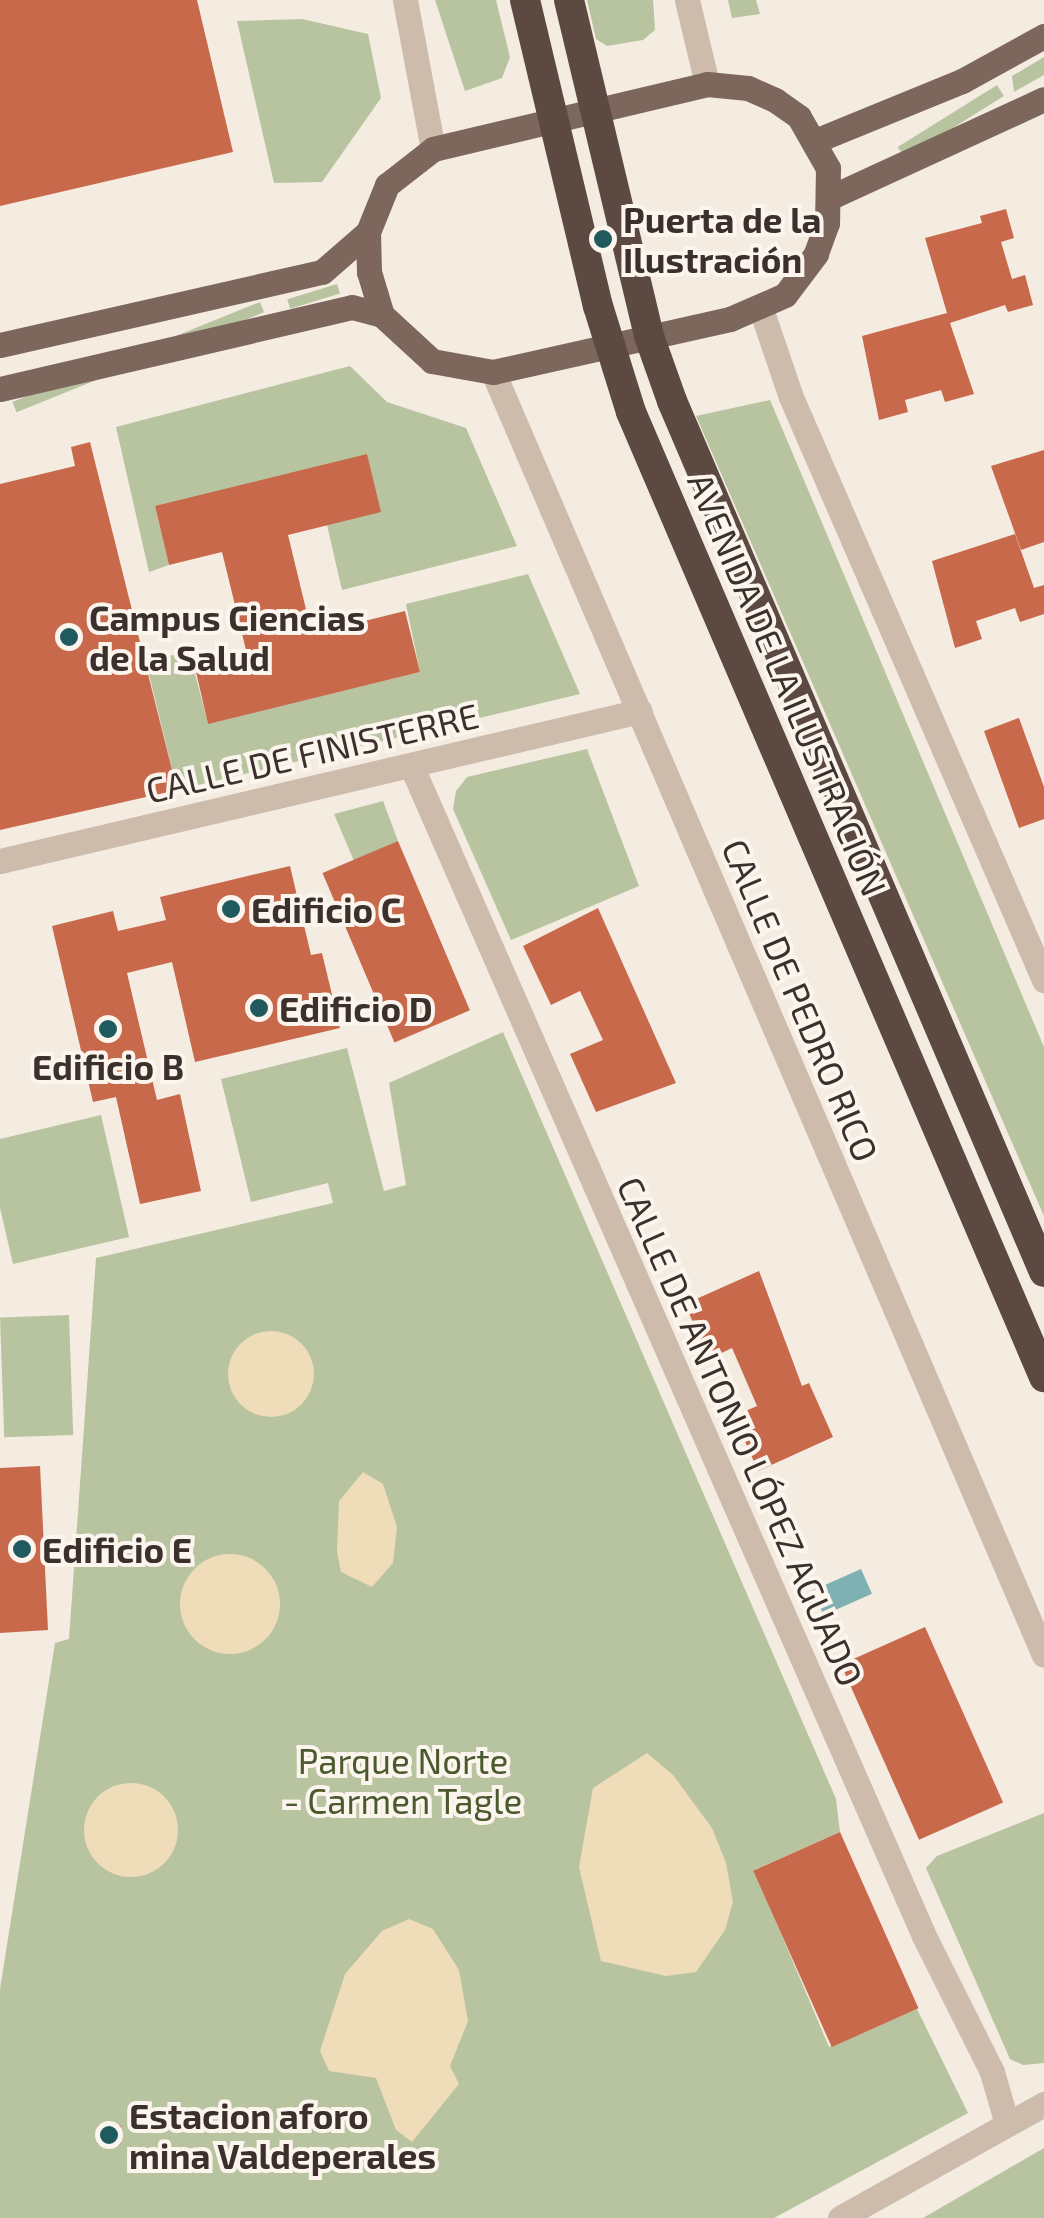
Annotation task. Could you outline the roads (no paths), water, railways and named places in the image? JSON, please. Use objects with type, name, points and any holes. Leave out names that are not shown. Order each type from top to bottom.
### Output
[{"type":"highway","name":"AVENIDA DE LA ILUSTRACIÓN","points":[[525,0],[609,346],[634,418],[1044,1377]]},
{"type":"highway","name":"AVENIDA DE LA ILUSTRACIÓN","points":[[569,0],[649,336],[1044,1272]]},
{"type":"main road","points":[[815,141],[901,109],[1044,36]]},
{"type":"main road","points":[[0,389],[352,306],[382,314],[432,361],[493,372],[761,309],[785,295],[816,254],[831,197],[828,168],[799,118],[775,100],[748,88],[707,84],[433,149],[388,185],[368,232],[369,272],[382,314]]},
{"type":"main road","points":[[831,197],[1044,98]]},
{"type":"main road","points":[[0,345],[322,272],[368,232]]},
{"type":"street","points":[[405,0],[433,149]]},
{"type":"street","points":[[687,0],[707,84]]},
{"type":"street","points":[[761,309],[792,398],[1044,980]]},
{"type":"street","name":"CALLE DE PEDRO RICO","points":[[493,372],[1044,1656]]},
{"type":"street","name":"CALLE DE FINISTERRE","points":[[0,862],[640,710]]},
{"type":"street","name":"CALLE DE ANTONIO LÓPEZ AGUADO","points":[[411,765],[924,1936],[992,2072],[1007,2124]]},
{"type":"street","points":[[840,2218],[1044,2104]]},
{"type":"water","points":[[861,1569],[872,1594],[824,1615],[813,1591]]},
{"type":"place","name":"Puerta de la Ilustración","points":[[603,239]]},
{"type":"place","name":"Campus Ciencias de la Salud","points":[[69,637]]},
{"type":"place","name":"Edificio C","points":[[231,909]]},
{"type":"place","name":"Edificio D","points":[[259,1008]]},
{"type":"place","name":"Edificio B","points":[[108,1029]]},
{"type":"place","name":"Edificio E","points":[[22,1549]]},
{"type":"place","name":"Estacion aforo mina Valdeperales","points":[[109,2135]]},
{"type":"park label","name":"Parque Norte - Carmen Tagle","points":[[403,1780]]}]
